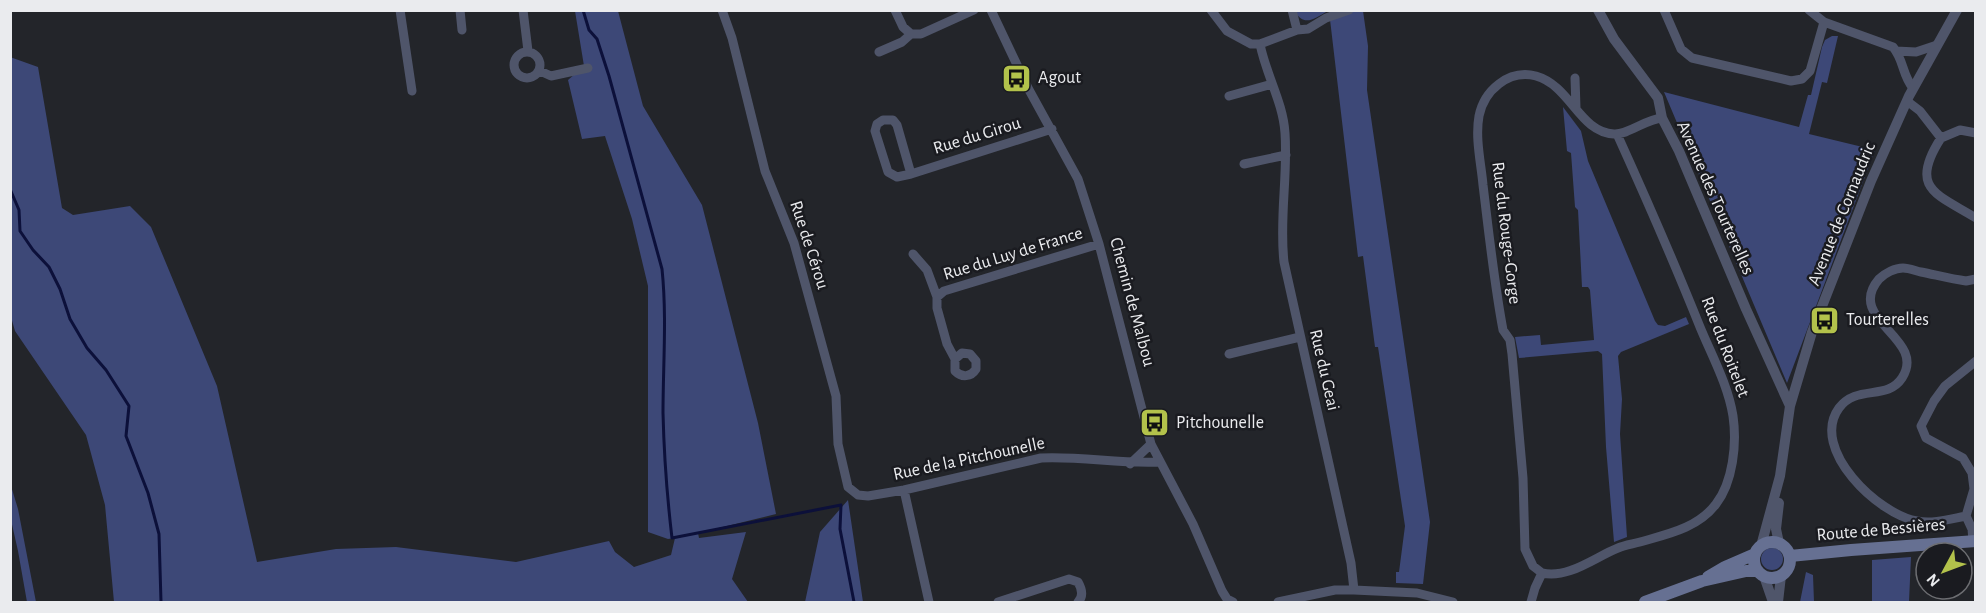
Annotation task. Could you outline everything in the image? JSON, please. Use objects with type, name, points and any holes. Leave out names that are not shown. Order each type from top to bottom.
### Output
[{"type":"main road","points":[[1645,603],[1702,581],[1746,571],[1770,578],[1781,576],[1788,570],[1790,556],[1784,546],[1773,542],[1702,581]]},
{"type":"main road","name":"Route de Bessières","points":[[1790,556],[1914,545]]},
{"type":"main road","points":[[1758,550],[1754,560],[1761,574]]},
{"type":"street","points":[[400,10],[412,92]]},
{"type":"street","points":[[460,10],[462,30]]},
{"type":"street","points":[[523,10],[528,51]]},
{"type":"street","name":"Rue de Cérou","points":[[722,10],[732,38],[765,171],[794,243],[836,396],[838,444],[844,478],[852,492]]},
{"type":"street","points":[[895,10],[903,27],[911,34],[921,34],[974,10]]},
{"type":"street","name":"Chemin de Malbou","points":[[991,10],[1028,88],[1078,179],[1100,244],[1151,444],[1192,524],[1222,591],[1233,603]]},
{"type":"street","points":[[1211,10],[1227,31],[1251,44],[1260,45],[1349,10]]},
{"type":"street","points":[[1292,10],[1297,30]]},
{"type":"street","name":"Avenue des Tourterelles","points":[[1598,10],[1614,39],[1658,98],[1662,118],[1679,151],[1790,406]]},
{"type":"street","points":[[1664,10],[1681,49],[1692,58],[1791,81],[1802,79],[1810,71],[1824,22]]},
{"type":"street","points":[[1809,10],[1824,22],[1885,44],[1896,51],[1902,61],[1905,78],[1913,88]]},
{"type":"street","name":"Avenue de Cornaudric","points":[[1779,543],[1776,529],[1780,476],[1790,406],[1812,332],[1870,181],[1913,88],[1957,10]]},
{"type":"street","points":[[879,52],[903,42],[911,34]]},
{"type":"street","name":"Rue du Geai","points":[[1260,45],[1285,130],[1282,244],[1300,337],[1351,563],[1354,590]]},
{"type":"street","points":[[1896,51],[1916,52],[1937,45]]},
{"type":"street","points":[[528,51],[536,54],[541,66],[540,71],[533,77],[524,78],[515,69],[514,61],[516,57],[528,51]]},
{"type":"street","points":[[540,71],[551,76],[588,68]]},
{"type":"street","name":"Rue du Rouge-Gorge","points":[[1542,573],[1533,566],[1525,549],[1523,478],[1512,354],[1510,340],[1503,330],[1489,240],[1480,155],[1479,117],[1484,99],[1498,83],[1519,76],[1533,75],[1558,87],[1568,97],[1576,111],[1591,125],[1605,132],[1617,134]]},
{"type":"street","points":[[1575,78],[1576,111]]},
{"type":"street","points":[[1229,96],[1272,84]]},
{"type":"street","points":[[1907,101],[1920,111],[1941,138]]},
{"type":"street","points":[[1617,134],[1652,119],[1662,118]]},
{"type":"street","points":[[883,120],[893,120],[897,125],[911,174],[897,177],[888,172],[875,131],[877,124],[883,120]]},
{"type":"street","name":"Rue du Girou","points":[[911,174],[1052,129]]},
{"type":"street","points":[[1976,133],[1960,130],[1941,138],[1932,152],[1927,177],[1930,189],[1939,197],[1976,218]]},
{"type":"street","name":"Rue du Roitelet","points":[[1542,573],[1551,575],[1567,572],[1619,547],[1685,529],[1697,522],[1723,494],[1731,462],[1734,442],[1729,397],[1617,134]]},
{"type":"street","points":[[1244,164],[1286,155]]},
{"type":"street","name":"Rue du Luy de France","points":[[937,297],[944,291],[1100,244]]},
{"type":"street","name":"Rue du Luy de France","points":[[913,255],[927,270],[937,297],[936,308],[955,359]]},
{"type":"street","points":[[1966,516],[1932,522],[1915,521],[1886,507],[1851,477],[1834,448],[1833,433],[1834,419],[1846,400],[1866,392],[1887,391],[1901,379],[1906,369],[1904,348],[1878,321],[1873,311],[1871,297],[1880,278],[1889,271],[1903,268],[1966,281],[1976,279]]},
{"type":"street","points":[[1229,354],[1300,337]]},
{"type":"street","points":[[1974,541],[1966,516],[1974,489],[1972,472],[1963,458],[1926,438],[1921,426],[1934,401],[1946,386],[1976,361]]},
{"type":"street","points":[[1130,464],[1151,444]]},
{"type":"street","name":"Rue de la Pitchounelle","points":[[852,492],[868,496],[904,490],[1041,458],[1130,464],[1160,462]]},
{"type":"street","name":"Avenue de Cornaudric","points":[[1758,550],[1764,539],[1780,476]]},
{"type":"street","points":[[904,490],[929,603]]},
{"type":"street","points":[[1531,603],[1542,573]]},
{"type":"street","points":[[1761,574],[1773,603]]},
{"type":"street","points":[[1778,603],[1781,576]]},
{"type":"street","points":[[998,603],[1069,579],[1078,582],[1082,590],[1078,603]]},
{"type":"street","points":[[1278,603],[1335,590],[1417,593],[1453,603]]},
{"type":"street","points":[[1034,591],[1037,603]]},
{"type":"shaded area","points":[[575,11],[618,11],[643,106],[702,205],[758,423],[776,514],[698,533],[699,538],[746,532],[732,579],[748,602],[114,602],[105,505],[86,435],[15,331],[11,317],[10,57],[38,67],[62,208],[73,215],[130,206],[151,227],[217,386],[257,562],[336,549],[396,547],[516,562],[609,541],[615,552],[634,567],[671,555],[675,538],[668,539],[648,532],[648,286],[632,219],[605,136],[582,139],[568,80],[584,66]]},
{"type":"shaded area","points":[[1295,11],[1328,11],[1314,19],[1306,20],[1298,16]]},
{"type":"shaded area","points":[[1329,11],[1363,11],[1368,46],[1367,90],[1430,522],[1423,584],[1396,583],[1405,526],[1378,347],[1375,347],[1363,256],[1358,257]]},
{"type":"shaded area","points":[[1838,36],[1827,83],[1822,82],[1809,134],[1875,150],[1787,383],[1664,92],[1799,127],[1808,95],[1811,95],[1822,47],[1825,40]]},
{"type":"shaded area","points":[[1563,107],[1581,131],[1588,161],[1655,321],[1658,325],[1665,326],[1686,317],[1689,324],[1621,352],[1618,356],[1622,399],[1620,434],[1627,537],[1614,542],[1606,447],[1602,354],[1598,351],[1519,358],[1515,337],[1540,335],[1541,345],[1594,340],[1590,290],[1588,287],[1582,287],[1578,210],[1575,207],[1571,153],[1567,151]]},
{"type":"shaded area","points":[[11,486],[18,509],[36,602],[27,602],[11,520]]},
{"type":"shaded area","points":[[848,500],[863,602],[805,602],[820,532]]},
{"type":"shaded area","points":[[1772,548],[1780,551],[1783,559],[1780,567],[1772,570],[1764,567],[1761,559],[1764,551]]},
{"type":"shaded area","points":[[1911,557],[1909,602],[1872,602],[1872,560]]},
{"type":"shaded area","points":[[1806,572],[1813,575],[1814,602],[1800,602]]},
{"type":"waterway","points":[[583,10],[589,30],[597,39],[609,76],[662,269],[665,323],[663,429],[672,538],[841,505],[840,529],[854,602]]},
{"type":"waterway","points":[[10,189],[19,210],[20,231],[49,267],[60,289],[70,319],[87,348],[106,370],[129,406],[126,436],[148,493],[159,534],[161,602]]},
{"type":"place","name":"Agout","points":[[1017,78]]},
{"type":"place","name":"Tourterelles","points":[[1825,320]]},
{"type":"place","name":"Pitchounelle","points":[[1155,423]]}]
